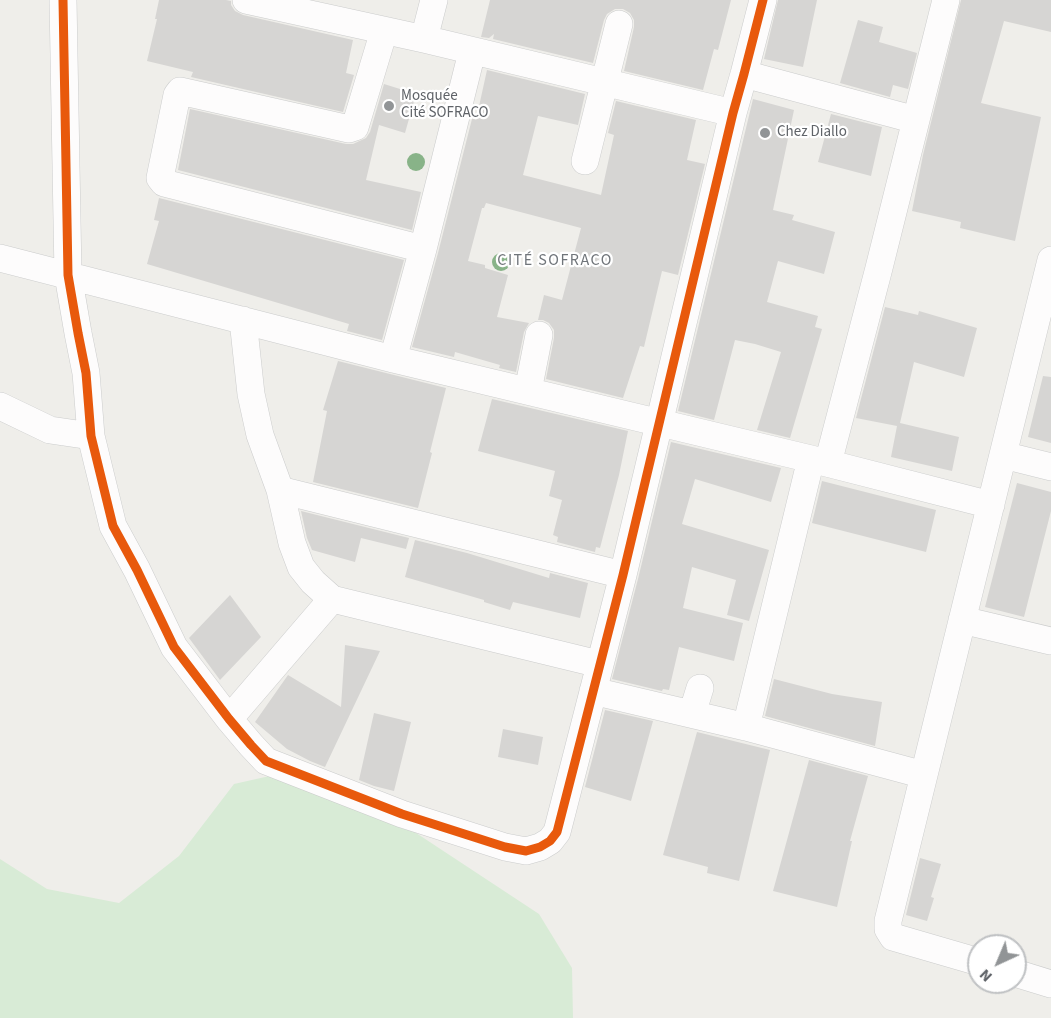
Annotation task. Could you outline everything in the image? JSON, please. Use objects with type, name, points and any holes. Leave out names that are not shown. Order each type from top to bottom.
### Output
[{"type":"street","points":[[63,0],[68,275],[86,374],[92,436],[113,526],[174,647],[229,719],[266,760],[402,814],[505,847],[526,851],[550,841],[557,832],[623,575],[733,113],[763,0]]},
{"type":"street","points":[[424,39],[434,0]]},
{"type":"street","points":[[746,727],[820,461],[879,268],[946,0]]},
{"type":"street","points":[[263,2],[733,113]]},
{"type":"street","points":[[585,161],[618,24]]},
{"type":"street","points":[[384,31],[355,127],[349,129],[180,91],[177,94],[160,178],[164,183],[423,249]]},
{"type":"street","points":[[393,359],[472,52]]},
{"type":"street","points":[[744,74],[916,120]]},
{"type":"street","points":[[0,258],[393,359],[820,461],[991,505]]},
{"type":"street","points":[[967,959],[893,937],[888,929],[888,921],[1051,260]]},
{"type":"street","points":[[243,320],[251,394],[260,435],[280,489],[292,543],[301,567],[313,582],[332,599],[599,664]]},
{"type":"street","points":[[528,391],[539,335]]},
{"type":"street","points":[[0,406],[50,429],[92,436]]},
{"type":"street","points":[[1003,455],[1051,467]]},
{"type":"street","points":[[280,489],[623,575]]},
{"type":"street","points":[[229,719],[332,599]]},
{"type":"street","points":[[962,620],[1051,641]]},
{"type":"street","points":[[692,714],[700,688]]},
{"type":"street","points":[[593,690],[746,727],[924,775]]},
{"type":"street","points":[[1027,977],[1051,984]]},
{"type":"green space","points":[[283,773],[360,796],[539,914],[572,968],[573,1018],[0,1018],[0,859],[47,889],[119,903],[179,856],[234,784]]},
{"type":"building","points":[[159,0],[231,1],[235,11],[243,15],[353,40],[346,73],[354,75],[343,112],[191,77],[193,72],[147,61]]},
{"type":"building","points":[[490,0],[731,0],[718,50],[714,49],[703,90],[624,71],[634,20],[630,13],[623,9],[615,9],[607,14],[593,63],[493,39],[494,34],[489,38],[481,37]]},
{"type":"building","points":[[778,0],[817,0],[803,67],[764,59]]},
{"type":"building","points":[[961,0],[1051,0],[1051,32],[1004,21],[981,103],[1041,117],[1015,241],[960,228],[961,222],[912,211],[923,155]]},
{"type":"building","points":[[858,20],[883,27],[879,42],[917,53],[908,89],[893,85],[890,97],[840,83]]},
{"type":"building","points":[[487,70],[585,94],[578,125],[538,116],[523,175],[601,195],[614,135],[608,133],[616,101],[696,120],[687,160],[705,164],[678,275],[662,271],[644,347],[640,346],[623,398],[546,379],[554,330],[549,323],[538,320],[544,295],[562,300],[581,228],[486,203],[482,208],[468,261],[485,265],[485,268],[508,275],[497,317],[529,323],[524,332],[516,372],[455,352],[454,357],[412,347],[473,115],[476,120]]},
{"type":"building","points":[[384,84],[416,94],[405,133],[379,125],[366,180],[421,192],[412,230],[178,170],[190,109],[353,144],[366,138],[370,132]]},
{"type":"building","points":[[753,99],[794,110],[773,210],[794,215],[792,220],[835,232],[824,274],[778,261],[767,302],[818,316],[815,327],[822,329],[790,438],[757,430],[781,352],[755,344],[735,340],[714,420],[678,411]]},
{"type":"building","points":[[831,114],[882,127],[871,176],[818,162]]},
{"type":"building","points":[[159,198],[404,260],[382,340],[347,331],[349,324],[147,264],[159,221],[154,220]]},
{"type":"building","points":[[885,307],[918,315],[919,311],[977,328],[964,377],[914,362],[900,423],[959,437],[952,471],[891,457],[897,426],[856,418]]},
{"type":"building","points":[[338,361],[446,388],[418,508],[313,482],[327,411],[323,410]]},
{"type":"building","points":[[1043,376],[1051,377],[1051,443],[1028,437]]},
{"type":"building","points":[[492,399],[628,431],[600,548],[596,547],[595,552],[557,542],[558,537],[553,535],[562,500],[549,496],[555,471],[478,451]]},
{"type":"building","points":[[671,442],[781,468],[771,502],[695,479],[682,524],[769,550],[749,621],[727,615],[736,580],[692,567],[683,608],[743,623],[734,661],[679,647],[669,690],[663,689],[662,691],[612,679]]},
{"type":"building","points":[[822,481],[936,510],[926,552],[812,523]]},
{"type":"building","points":[[1017,483],[1051,492],[1051,511],[1024,617],[985,607]]},
{"type":"building","points":[[301,511],[409,538],[406,549],[361,538],[355,562],[312,550]]},
{"type":"building","points":[[415,540],[549,578],[550,573],[588,583],[580,618],[513,602],[510,610],[405,577]]},
{"type":"building","points":[[230,595],[261,637],[220,680],[189,638]]},
{"type":"building","points":[[345,645],[380,651],[325,767],[287,749],[255,722],[288,675],[341,707]]},
{"type":"building","points":[[774,679],[832,694],[882,702],[875,746],[765,716]]},
{"type":"building","points":[[605,710],[653,721],[631,801],[585,787]]},
{"type":"building","points":[[374,713],[411,722],[394,791],[359,780]]},
{"type":"building","points":[[503,729],[543,737],[538,765],[498,757]]},
{"type":"building","points":[[697,732],[770,750],[739,881],[707,873],[708,867],[663,855]]},
{"type":"building","points":[[809,760],[868,776],[850,841],[852,841],[837,907],[773,891]]},
{"type":"building","points":[[920,858],[941,864],[931,897],[934,898],[927,921],[906,915]]},
{"type":"cycle path","points":[[63,0],[68,275],[86,373],[91,436],[113,526],[174,647],[229,719],[266,761],[402,814],[505,847],[526,851],[550,841],[557,832],[623,575],[733,113],[763,0]]},
{"type":"place","name":"Mosquée Cité SOFRACO","points":[[389,106]]},
{"type":"place","name":"Chez Diallo","points":[[765,133]]},
{"type":"district","name":"CITÉ SOFRACO","points":[[555,261]]}]
